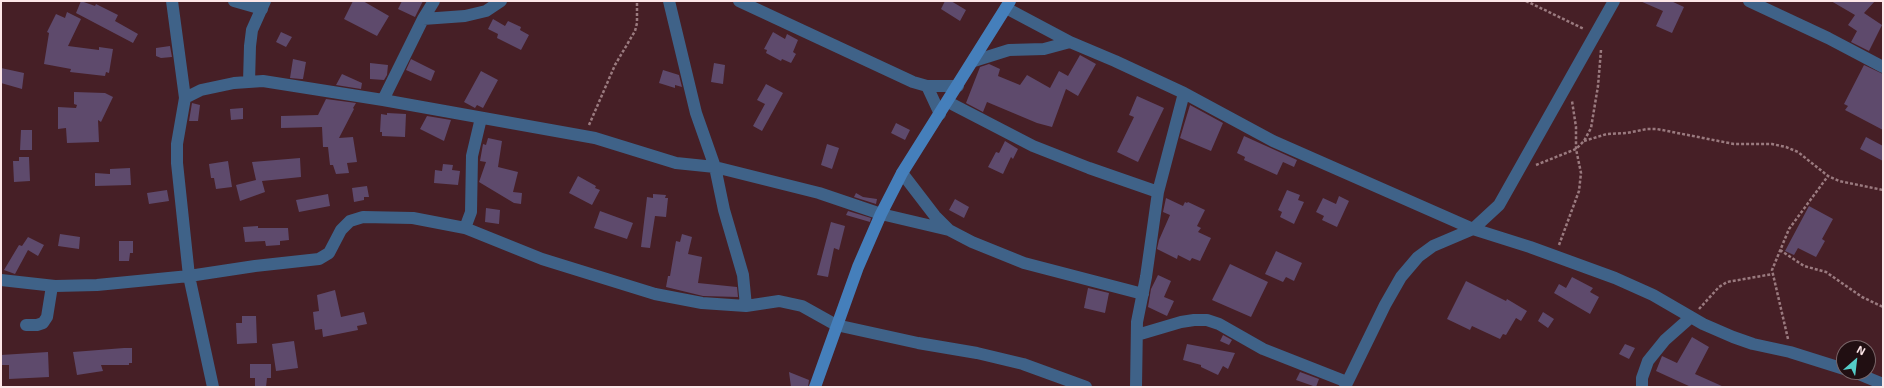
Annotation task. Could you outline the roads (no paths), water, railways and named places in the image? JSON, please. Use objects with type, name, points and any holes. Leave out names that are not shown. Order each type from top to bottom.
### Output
[{"type":"street","points":[[172,1],[185,98],[177,144],[177,163],[189,276],[213,387]]},
{"type":"street","points":[[234,1],[264,5],[252,30],[249,82]]},
{"type":"street","points":[[383,100],[434,1]]},
{"type":"street","points":[[423,20],[465,16],[486,11],[501,1]]},
{"type":"street","points":[[669,1],[696,113],[715,168],[724,210],[743,275],[746,306]]},
{"type":"street","points":[[739,1],[913,82],[927,86],[958,86]]},
{"type":"street","points":[[1137,335],[1181,322],[1207,320],[1219,324],[1263,349],[1346,384],[1385,305],[1402,277],[1418,257],[1434,246],[1473,229],[1499,205],[1614,1]]},
{"type":"street","points":[[1749,1],[1828,38],[1883,67]]},
{"type":"street","points":[[815,387],[836,325],[881,214],[902,173],[974,61],[1008,4],[1070,42],[1116,61],[1184,93],[1273,141],[1473,229],[1530,247],[1615,278],[1653,295],[1691,317],[1753,344],[1790,352],[1836,366]]},
{"type":"street","points":[[974,61],[1009,50],[1044,49],[1070,42]]},
{"type":"street","points":[[185,98],[201,90],[234,83],[263,81],[383,100],[584,136],[618,144],[676,163],[715,168],[819,193],[881,214],[949,230],[972,242],[1024,263],[1142,294]]},
{"type":"street","points":[[927,86],[940,114]]},
{"type":"street","points":[[1136,387],[1137,322],[1158,192],[1184,93]]},
{"type":"street","points":[[948,102],[1033,146],[1089,168],[1158,192]]},
{"type":"street","points":[[465,228],[471,212],[472,156],[481,118]]},
{"type":"street","points":[[902,173],[935,216],[949,230]]},
{"type":"street","points":[[1,280],[52,286],[98,285],[189,276],[255,266],[319,259],[330,253],[341,230],[350,221],[363,217],[413,218],[465,228],[542,259],[655,294],[702,303],[746,306],[779,301],[802,306],[836,325],[918,343],[977,353],[1022,364],[1086,387]]},
{"type":"street","points":[[26,325],[37,325],[43,323],[47,317],[52,286]]},
{"type":"street","points":[[1642,387],[1642,378],[1648,361],[1665,340],[1691,317]]},
{"type":"street","points":[[1873,380],[1883,384]]}]
